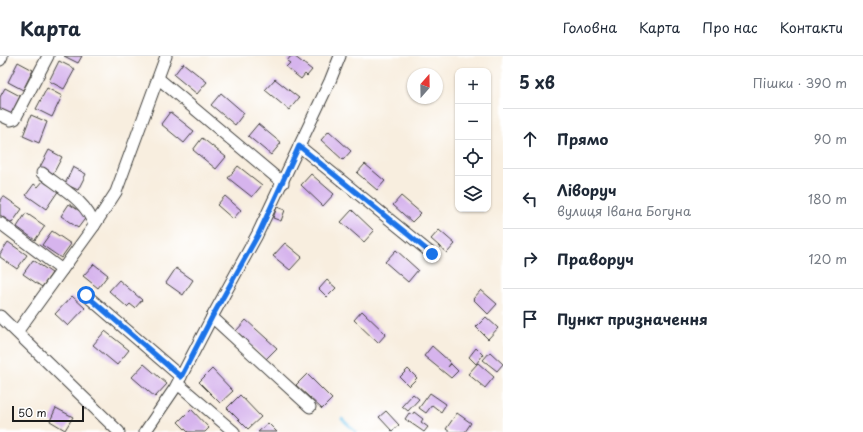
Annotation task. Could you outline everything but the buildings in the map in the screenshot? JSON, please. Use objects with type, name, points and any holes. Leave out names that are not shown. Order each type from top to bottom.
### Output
[{"type":"street","points":[[0,60],[2,56]]},
{"type":"street","points":[[0,115],[7,120],[15,119],[48,56]]},
{"type":"street","points":[[17,332],[94,226],[116,192],[166,56]]},
{"type":"street","points":[[145,432],[179,381],[212,317],[258,235],[340,56]]},
{"type":"street","points":[[158,79],[283,183]]},
{"type":"street","points":[[299,146],[432,254]]},
{"type":"street","points":[[42,173],[73,197],[88,212],[94,226]]},
{"type":"street","points":[[0,223],[62,270]]},
{"type":"street","points":[[86,295],[234,432]]},
{"type":"street","points":[[0,317],[119,432]]},
{"type":"street","points":[[212,317],[310,407]]},
{"type":"waterway","points":[[342,419],[356,432]]},
{"type":"route","points":[[86,295],[181,377],[212,317],[258,235],[299,146],[432,254]]}]
